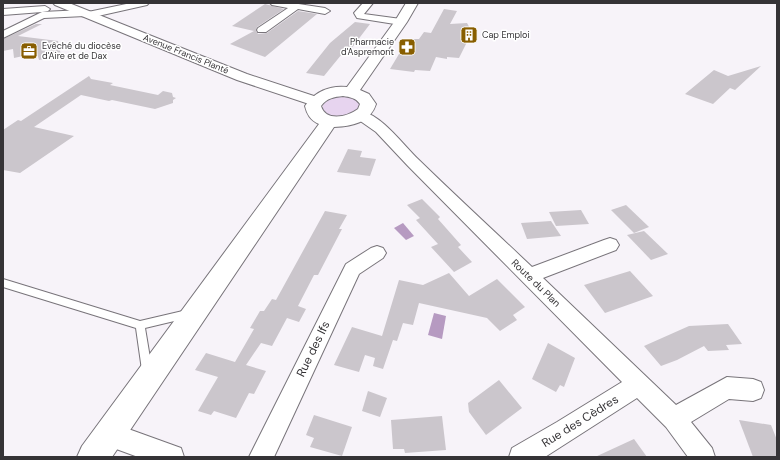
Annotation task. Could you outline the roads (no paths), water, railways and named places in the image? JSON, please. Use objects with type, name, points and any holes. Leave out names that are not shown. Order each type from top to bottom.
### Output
[{"type":"main road","points":[[351,92],[401,22],[412,3]]},
{"type":"main road","points":[[351,92],[362,96],[368,104],[365,112],[361,116],[346,121],[328,121],[316,115],[313,110],[315,101],[320,97],[330,93],[351,92]]},
{"type":"main road","points":[[93,457],[290,178],[328,121]]},
{"type":"street","points":[[3,12],[54,8],[86,14],[144,3]]},
{"type":"street","points":[[275,3],[325,12]]},
{"type":"street","points":[[368,3],[359,13],[360,16],[401,22]]},
{"type":"street","points":[[262,30],[296,6]]},
{"type":"street","points":[[3,35],[54,8]]},
{"type":"street","name":"Avenue Francis Planté","points":[[54,8],[86,14],[242,77],[315,101]]},
{"type":"street","name":"Route du Plan","points":[[361,116],[381,129],[418,168],[639,384],[674,420],[703,457]]},
{"type":"street","points":[[530,276],[610,245]]},
{"type":"street","name":"Rue des Ifs","points":[[261,457],[352,269],[377,253]]},
{"type":"street","name":"Rue des Cèdres","points":[[521,457],[566,431],[639,384]]},
{"type":"street","points":[[674,420],[727,388],[753,390]]},
{"type":"street","points":[[109,434],[172,457]]},
{"type":"lane","points":[[3,284],[140,325],[195,312]]},
{"type":"lane","points":[[140,325],[148,379]]},
{"type":"place","name":"Cap Emploi","points":[[469,35]]},
{"type":"place","name":"Pharmacie d'Aspremont","points":[[407,47]]},
{"type":"place","name":"Evêché du diocèse d'Aire et de Dax","points":[[29,51]]}]
